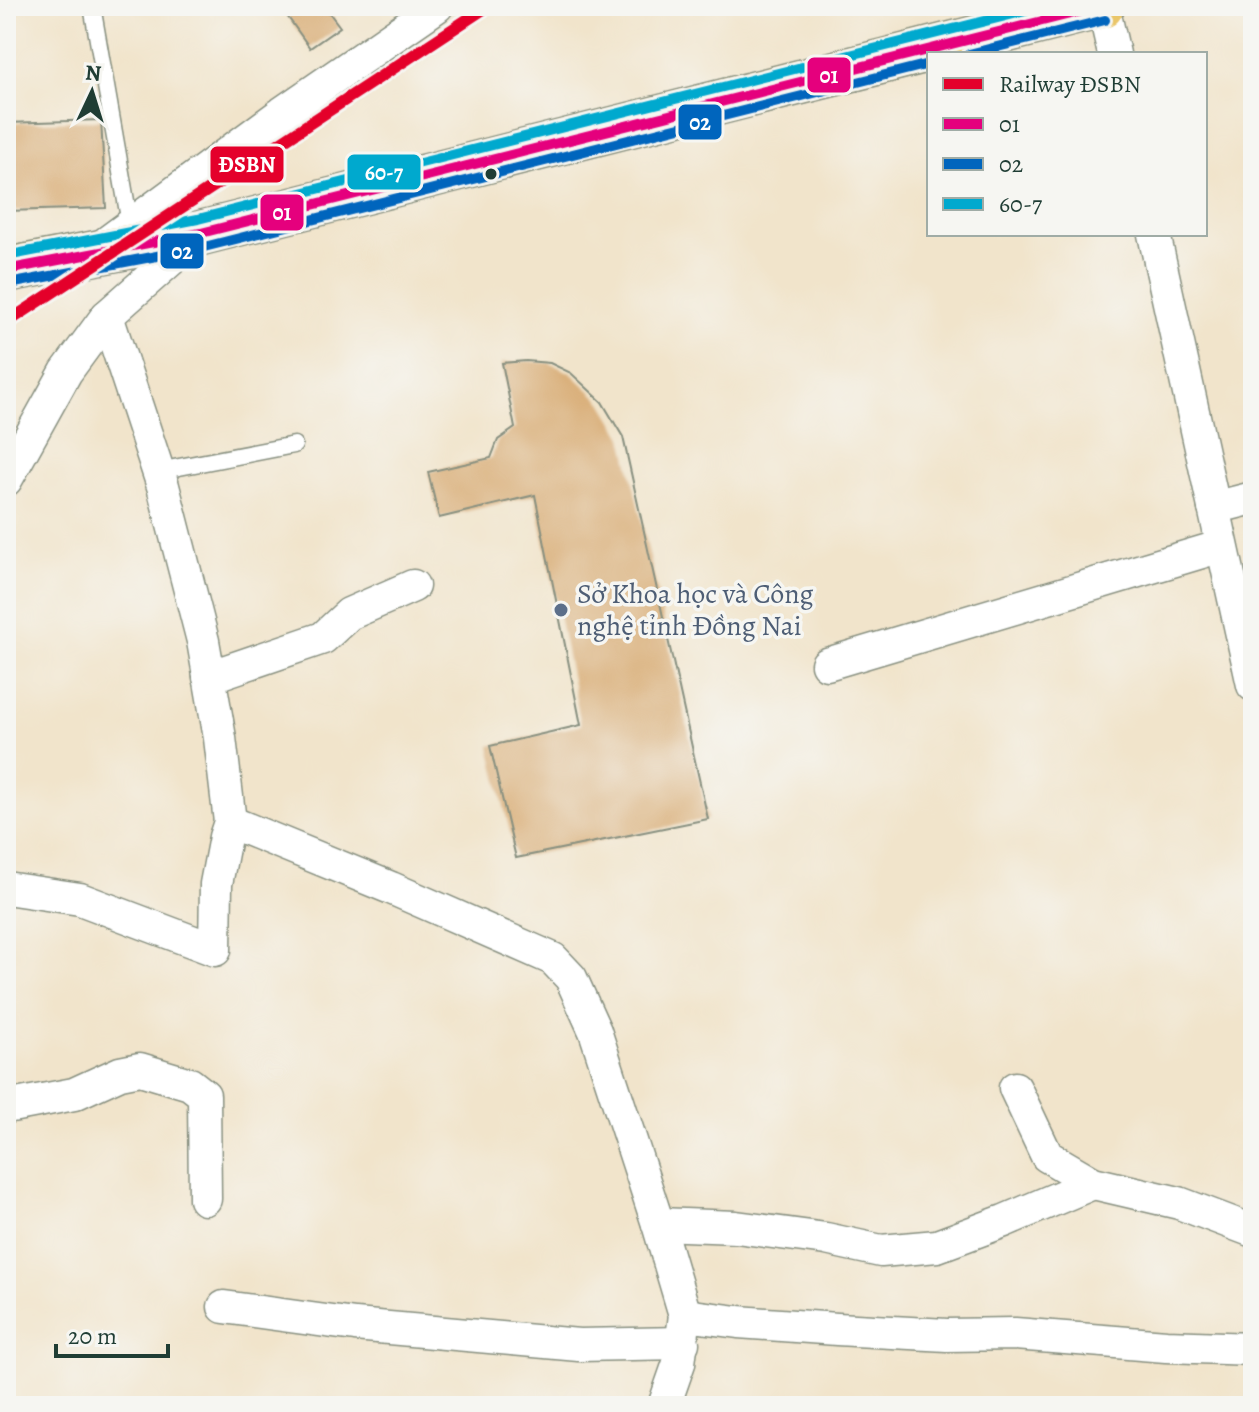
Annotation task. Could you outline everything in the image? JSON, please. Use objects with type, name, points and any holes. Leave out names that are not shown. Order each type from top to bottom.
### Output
[{"type":"main road","points":[[6,270],[201,233],[1103,6]]},
{"type":"street","points":[[89,255],[282,113],[437,6]]},
{"type":"street","points":[[1103,6],[1114,52]]},
{"type":"street","points":[[6,480],[66,372],[107,316],[201,233]]},
{"type":"street","points":[[1154,236],[1253,685]]},
{"type":"street","points":[[6,888],[80,899],[215,950],[216,884],[230,822],[220,738],[203,641],[158,471],[107,316]]},
{"type":"street","points":[[1214,508],[1253,498]]},
{"type":"street","points":[[827,664],[1222,546]]},
{"type":"street","points":[[209,677],[323,638],[349,614],[413,586]]},
{"type":"street","points":[[230,822],[553,959],[571,978],[595,1031],[658,1224],[684,1329],[664,1406]]},
{"type":"street","points":[[6,1107],[74,1094],[120,1073],[140,1069],[190,1084],[204,1095],[205,1199]]},
{"type":"street","points":[[1015,1088],[1047,1156],[1093,1183],[1179,1203],[1253,1231]]},
{"type":"street","points":[[658,1224],[736,1227],[826,1239],[881,1251],[937,1246],[1093,1183]]},
{"type":"street","points":[[224,1307],[355,1325],[579,1345],[684,1329],[837,1329],[947,1335],[1015,1334],[1166,1346],[1253,1349]]},
{"type":"lane","points":[[92,6],[130,224]]},
{"type":"lane","points":[[158,471],[294,445]]},
{"type":"building","points":[[280,6],[324,6],[340,27],[310,48]]},
{"type":"building","points":[[101,120],[106,208],[6,211],[6,123]]},
{"type":"building","points":[[502,363],[550,363],[571,373],[602,402],[623,437],[708,819],[516,858],[490,746],[581,725],[535,495],[439,518],[428,472],[491,458],[498,440],[515,428]]},
{"type":"rail line","name":"ĐSBN","points":[[6,323],[488,6]]},
{"type":"transit line","name":"60-7","points":[[6,256],[198,219],[1045,6]]},
{"type":"transit line","name":"01","points":[[6,270],[201,233],[1102,6]]},
{"type":"transit line","name":"02","points":[[977,52],[1105,20]]},
{"type":"transit line","name":"02","points":[[9,284],[204,247],[927,65]]},
{"type":"place","name":"Sở Khoa học và Công nghệ tỉnh Đồng Nai","points":[[561,610]]}]
